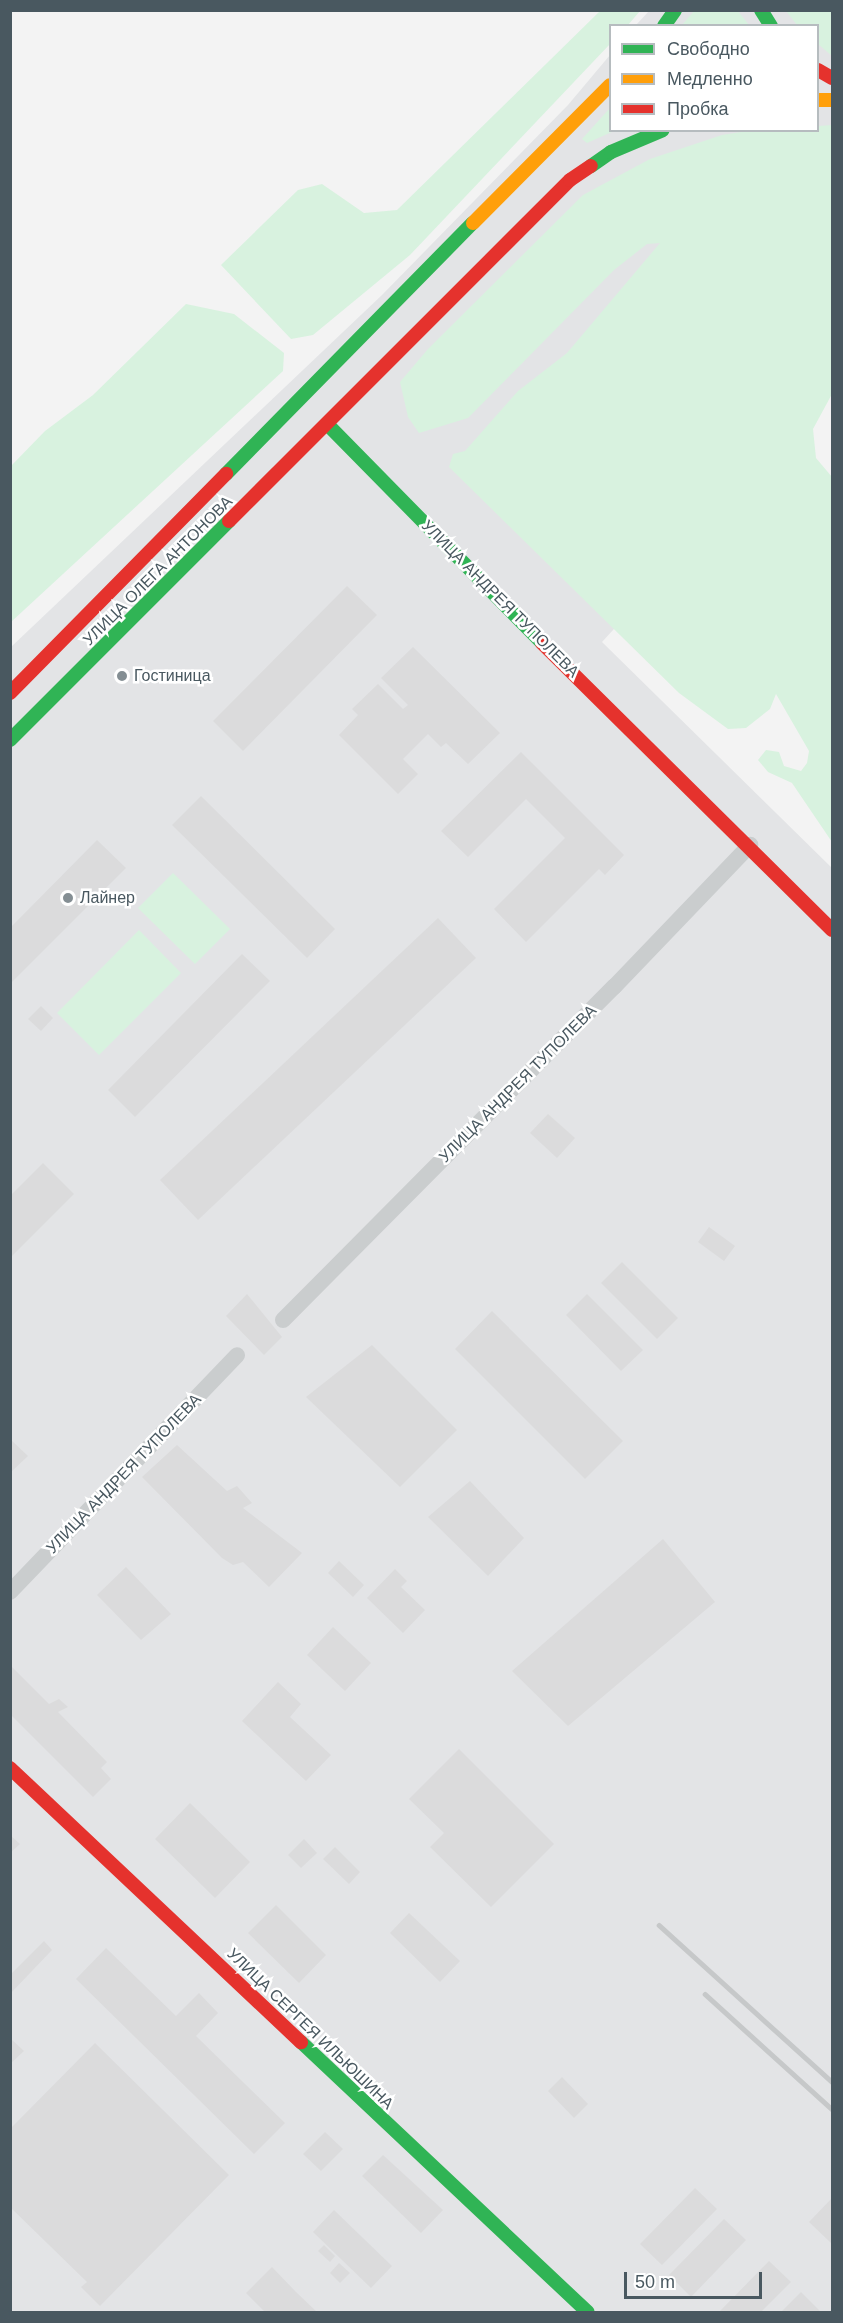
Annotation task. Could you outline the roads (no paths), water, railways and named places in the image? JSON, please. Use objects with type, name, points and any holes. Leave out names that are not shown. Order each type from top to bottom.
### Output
[{"type":"street","points":[[665,24],[675,10]]},
{"type":"street","points":[[761,10],[770,24]]},
{"type":"street","name":"УЛИЦА ОЛЕГА АНТОНОВА","points":[[10,693],[609,86]]},
{"type":"street","name":"УЛИЦА ОЛЕГА АНТОНОВА","points":[[10,740],[329,426],[570,180],[611,152],[658,132]]},
{"type":"street","name":"УЛИЦА АНДРЕЯ ТУПОЛЕВА","points":[[329,426],[479,580],[750,845],[832,930]]},
{"type":"street","name":"УЛИЦА АНДРЕЯ ТУПОЛЕВА","points":[[283,1320],[614,987],[750,845]]},
{"type":"street","name":"УЛИЦА АНДРЕЯ ТУПОЛЕВА","points":[[10,1592],[237,1355]]},
{"type":"street","name":"УЛИЦА СЕРГЕЯ ИЛЬЮШИНА","points":[[10,1768],[588,2313]]},
{"type":"railway","points":[[659,1925],[832,2082]]},
{"type":"railway","points":[[705,1994],[832,2109]]},
{"type":"place","name":"Гостиница","points":[[122,676]]},
{"type":"place","name":"Лайнер","points":[[68,898]]}]
